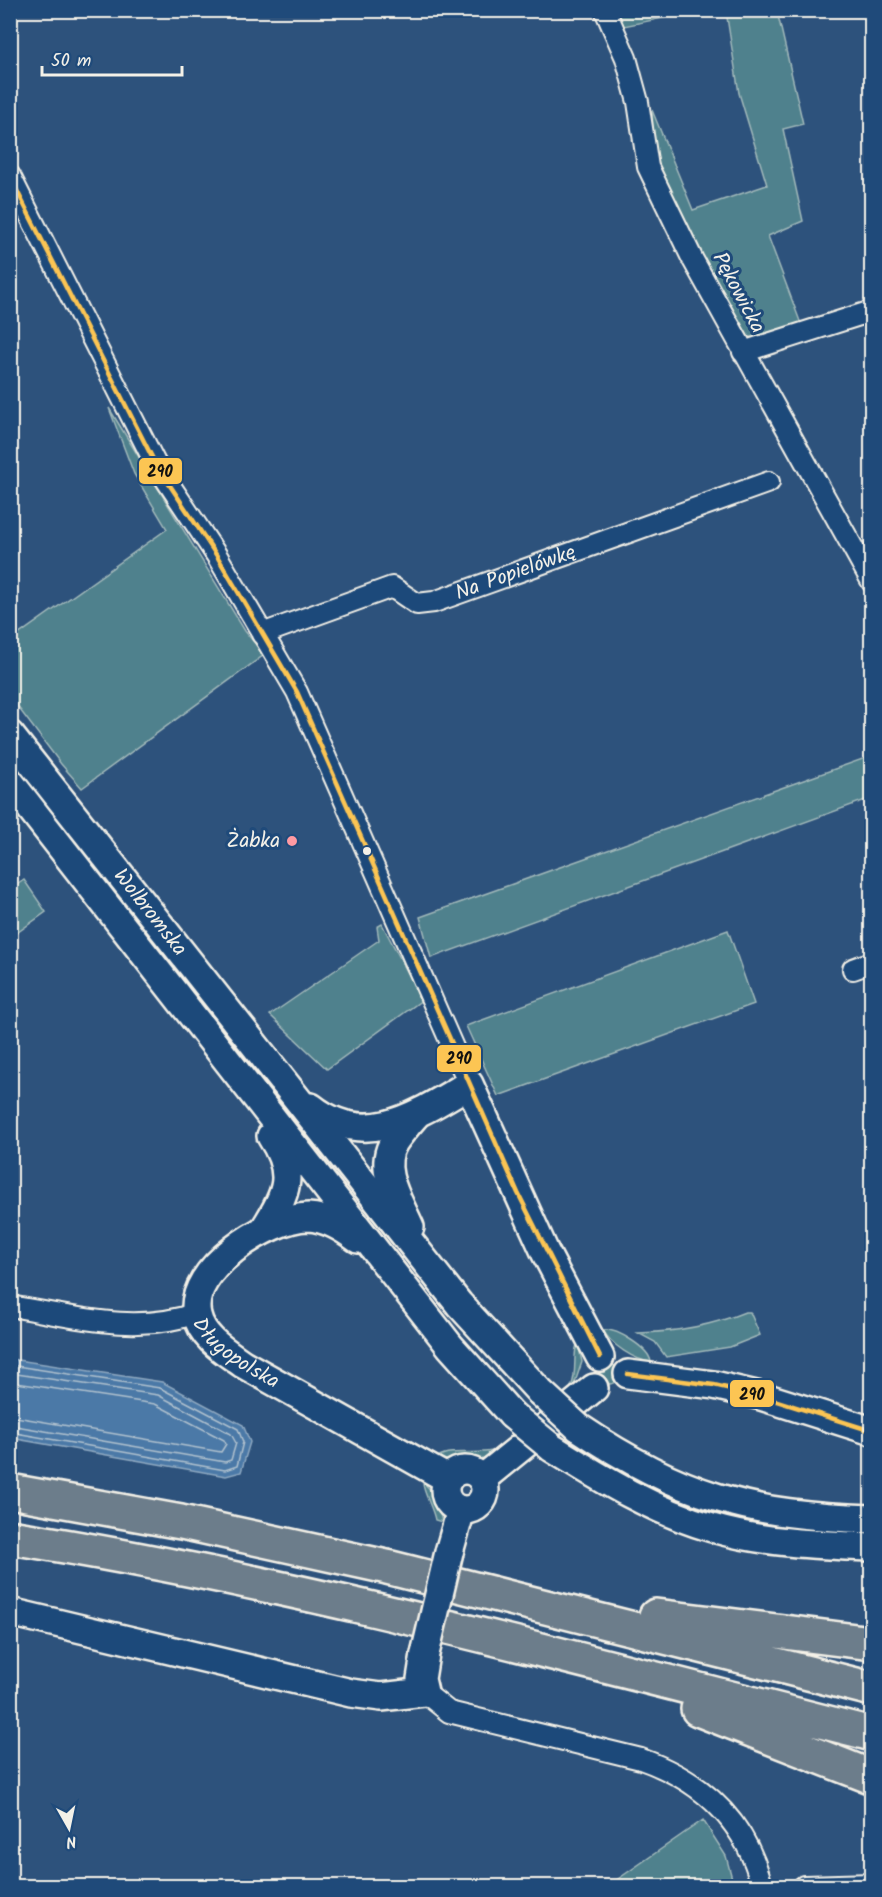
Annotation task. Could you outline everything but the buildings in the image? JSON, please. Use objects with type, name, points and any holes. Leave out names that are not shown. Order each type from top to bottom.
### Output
[{"type":"highway","points":[[10,1491],[192,1524],[387,1567],[872,1689]]},
{"type":"highway","points":[[10,1537],[196,1572],[378,1611],[872,1734]]},
{"type":"highway","points":[[492,1593],[872,1643]]},
{"type":"highway","points":[[589,1663],[670,1699],[872,1777]]},
{"type":"main road","name":"Wolbromska","points":[[10,735],[291,1092]]},
{"type":"main road","name":"Wolbromska","points":[[10,782],[237,1075]]},
{"type":"main road","points":[[237,1075],[281,1151],[286,1170],[287,1183],[283,1198],[265,1228]]},
{"type":"main road","points":[[237,1075],[450,1346],[512,1415],[552,1448],[630,1494],[713,1528],[782,1540],[872,1547]]},
{"type":"main road","points":[[291,1092],[318,1113],[338,1124],[360,1128],[381,1127],[416,1115],[469,1084],[545,1252],[600,1357]]},
{"type":"main road","points":[[291,1092],[488,1338],[540,1392],[578,1426],[620,1455],[652,1473],[714,1498],[771,1511],[872,1519]]},
{"type":"main road","points":[[416,1115],[394,1142],[388,1166],[393,1189],[424,1260]]},
{"type":"main road","points":[[196,1313],[201,1287],[209,1275],[224,1257],[265,1228],[307,1217],[323,1219],[345,1229],[374,1250]]},
{"type":"main road","name":"Długopolska","points":[[196,1313],[207,1335],[243,1364],[448,1479]]},
{"type":"main road","points":[[607,1355],[620,1358],[628,1374],[624,1387],[613,1394],[606,1394],[594,1388],[589,1371],[600,1357],[607,1355]]},
{"type":"main road","points":[[628,1374],[714,1385],[761,1396],[872,1431]]},
{"type":"main road","points":[[482,1479],[594,1388]]},
{"type":"main road","points":[[465,1470],[477,1474],[482,1479],[485,1490],[482,1502],[472,1509],[461,1510],[450,1504],[446,1498],[448,1479],[452,1474],[465,1470]]},
{"type":"main road","points":[[10,1612],[351,1693],[381,1696],[424,1692],[421,1679],[425,1653],[461,1510]]},
{"type":"street","name":"Pękowicka","points":[[605,10],[626,58],[638,102],[648,167],[693,260],[872,582]]},
{"type":"street","points":[[10,176],[154,463],[217,556],[297,692],[469,1084]]},
{"type":"street","points":[[743,352],[872,311]]},
{"type":"street","name":"Na Popielówkę","points":[[262,633],[392,587],[417,604],[434,602],[770,482]]},
{"type":"street","name":"Długopolska","points":[[10,1306],[140,1325],[172,1322],[196,1313]]},
{"type":"street","points":[[424,1692],[449,1712],[640,1759],[665,1767],[693,1783],[736,1824],[754,1858],[762,1887]]},
{"type":"street","points":[[804,1887],[872,1884]]},
{"type":"green space","points":[[612,11],[697,11],[619,27]]},
{"type":"green space","points":[[726,11],[777,11],[803,124],[783,129],[803,221],[768,236],[801,324],[768,336],[749,337],[731,325],[655,170],[652,110],[693,210],[767,185],[739,93]]},
{"type":"green space","points":[[109,408],[245,631],[264,655],[82,788],[11,698],[11,640],[167,529],[134,474]]},
{"type":"green space","points":[[10,755],[282,1097],[275,1101],[11,763]]},
{"type":"green space","points":[[871,756],[871,798],[431,958],[420,917]]},
{"type":"green space","points":[[24,880],[46,912],[11,937],[11,889]]},
{"type":"green space","points":[[382,924],[422,1000],[327,1069],[270,1015],[379,940],[377,927]]},
{"type":"green space","points":[[728,930],[754,1004],[498,1096],[466,1026]]},
{"type":"green space","points":[[750,1312],[760,1335],[730,1347],[666,1357],[655,1342],[638,1333],[693,1327]]},
{"type":"green space","points":[[603,1330],[616,1332],[631,1340],[644,1351],[651,1362],[624,1351],[611,1341]]},
{"type":"green space","points":[[578,1343],[582,1362],[573,1388],[571,1387],[575,1351]]},
{"type":"green space","points":[[609,1364],[616,1367],[619,1374],[616,1381],[609,1384],[602,1381],[599,1374],[602,1367]]},
{"type":"green space","points":[[497,1450],[476,1461],[461,1463],[438,1457],[450,1453]]},
{"type":"green space","points":[[423,1482],[436,1496],[442,1522],[435,1520]]},
{"type":"green space","points":[[703,1820],[726,1856],[734,1886],[608,1886]]},
{"type":"water","points":[[11,1359],[162,1382],[243,1425],[250,1442],[241,1472],[226,1476],[11,1438]]},
{"type":"transit line","name":"290","points":[[10,177],[155,463],[217,556],[297,692],[518,1193],[600,1357]]},
{"type":"transit line","name":"290","points":[[628,1374],[714,1385],[761,1396],[872,1431]]},
{"type":"place","name":"Żabka","points":[[292,841]]}]
